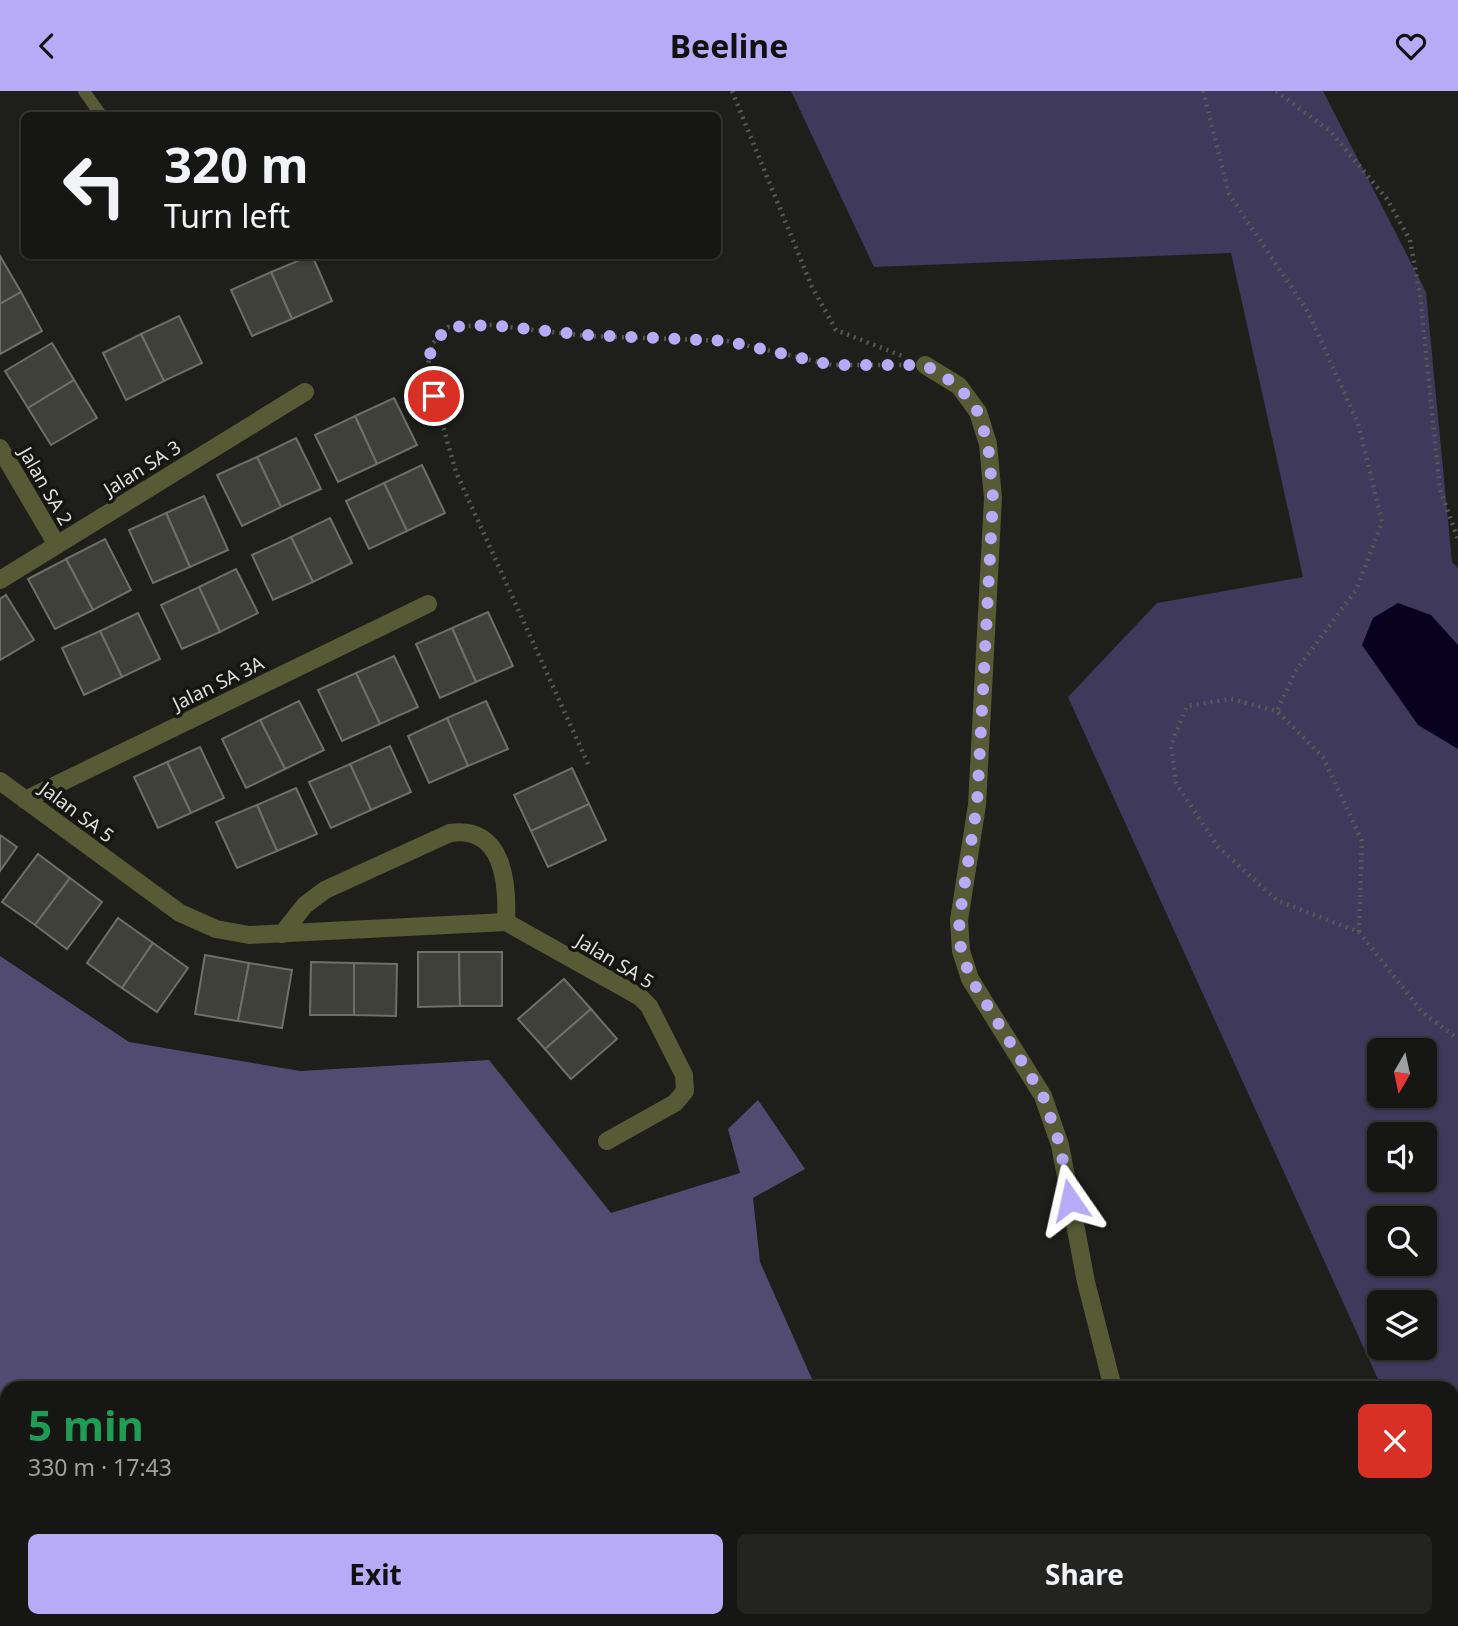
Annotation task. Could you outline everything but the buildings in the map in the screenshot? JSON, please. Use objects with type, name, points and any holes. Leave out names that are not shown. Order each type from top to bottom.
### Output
[{"type":"street","points":[[925,365],[959,386],[978,412],[988,444],[993,498],[977,805],[959,920],[961,951],[971,979],[1043,1096],[1060,1145],[1086,1282],[1111,1381]]},
{"type":"street","name":"Jalan SA 3","points":[[0,580],[306,392]]},
{"type":"street","name":"Jalan SA 2","points":[[0,448],[57,545]]},
{"type":"street","name":"Jalan SA 3A","points":[[26,800],[428,604]]},
{"type":"street","name":"Jalan SA 5","points":[[0,781],[180,913],[216,929],[249,935],[506,922],[646,1001],[684,1075],[685,1091],[675,1103],[607,1141]]},
{"type":"street","points":[[282,934],[305,905],[325,890],[450,832],[463,831],[475,833],[492,846],[505,879],[506,922]]},
{"type":"lane","points":[[84,91],[98,112]]},
{"type":"path","points":[[732,91],[812,287],[836,330],[925,365]]},
{"type":"path","points":[[1203,91],[1230,194],[1308,312],[1358,423],[1382,522],[1356,590],[1295,672],[1277,711]]},
{"type":"path","points":[[1276,91],[1331,132],[1387,199],[1410,240],[1420,295],[1440,490],[1458,540]]},
{"type":"path","points":[[588,764],[456,472],[427,370],[432,344],[448,327],[491,325],[586,335],[727,341],[832,365],[925,365]]},
{"type":"path","points":[[1359,932],[1362,841],[1323,757],[1277,711],[1231,699],[1187,706],[1171,745],[1177,783],[1218,847],[1278,901],[1359,932],[1422,1012],[1458,1039]]},
{"type":"shaded area","points":[[791,91],[1323,91],[1426,292],[1452,562],[1458,568],[1458,1381],[1379,1381],[1369,1360],[1437,1360],[1437,1290],[1367,1290],[1367,1355],[1068,697],[1157,603],[1303,577],[1231,253],[874,267]]},
{"type":"shaded area","points":[[1398,603],[1431,615],[1458,645],[1458,749],[1418,725],[1362,645],[1373,618]]},
{"type":"shaded area","points":[[0,956],[129,1042],[300,1071],[489,1060],[611,1213],[740,1173],[728,1129],[758,1100],[805,1169],[753,1198],[760,1262],[813,1381],[0,1381]]},
{"type":"route","points":[[434,396],[427,370],[432,344],[448,327],[491,325],[586,335],[727,341],[832,365],[925,365],[959,386],[978,412],[988,444],[993,498],[977,805],[959,920],[961,951],[971,979],[1043,1096],[1060,1145],[1070,1200]]}]
